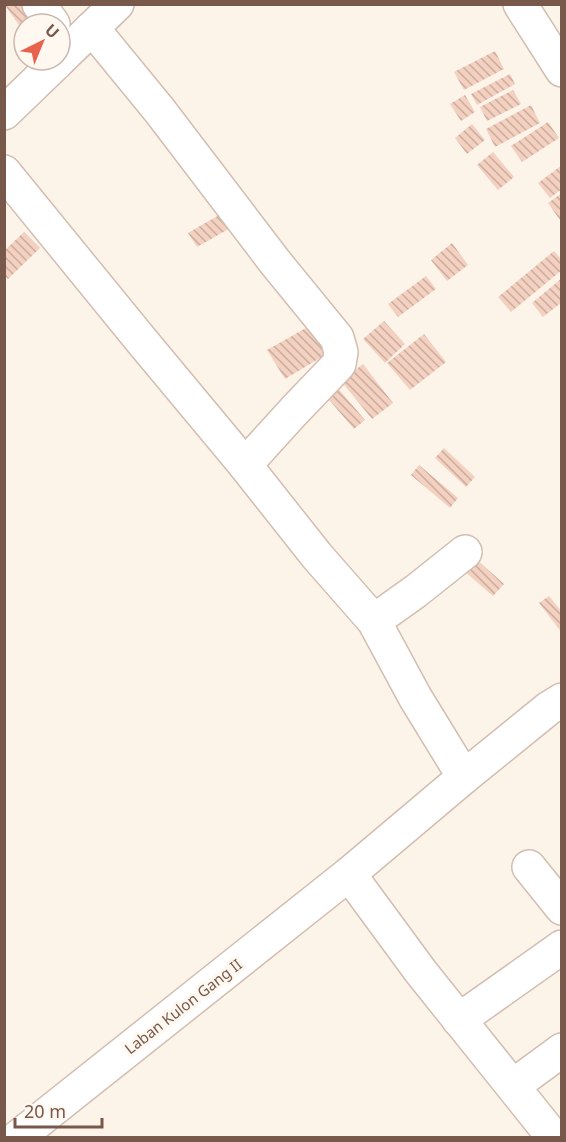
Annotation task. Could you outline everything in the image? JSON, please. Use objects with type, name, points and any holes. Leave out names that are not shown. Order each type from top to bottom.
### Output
[{"type":"street","points":[[72,38],[117,4]]},
{"type":"street","points":[[520,4],[561,70]]},
{"type":"street","points":[[72,46],[160,111],[275,262],[337,338],[341,352],[339,364],[245,465]]},
{"type":"street","points":[[4,113],[40,72]]},
{"type":"street","points":[[4,172],[317,556],[374,621],[415,697],[464,777]]},
{"type":"street","points":[[374,621],[465,552]]},
{"type":"street","name":"Laban Kulon Gang II","points":[[16,1137],[349,874],[464,777],[561,700]]},
{"type":"street","points":[[529,867],[561,908]]},
{"type":"street","points":[[349,874],[420,972],[554,1137]]},
{"type":"street","points":[[459,1020],[561,947]]},
{"type":"street","points":[[513,1086],[561,1050]]},
{"type":"building","points":[[4,4],[31,4],[37,12],[12,12],[12,15]]},
{"type":"building","points":[[495,51],[504,69],[464,90],[454,72]]},
{"type":"building","points":[[510,74],[515,84],[477,105],[471,94]]},
{"type":"building","points":[[513,90],[521,104],[487,121],[480,107]]},
{"type":"building","points":[[465,95],[475,112],[461,121],[450,104]]},
{"type":"building","points":[[531,105],[540,123],[495,147],[486,129]]},
{"type":"building","points":[[548,122],[559,138],[522,162],[511,146]]},
{"type":"building","points":[[472,124],[485,140],[467,154],[455,138]]},
{"type":"building","points":[[493,152],[514,177],[498,190],[477,165]]},
{"type":"building","points":[[562,165],[562,189],[550,198],[538,183]]},
{"type":"building","points":[[562,193],[562,223],[548,203]]},
{"type":"building","points":[[226,211],[234,226],[197,247],[188,233]]},
{"type":"building","points":[[24,232],[40,248],[8,279],[4,275],[4,251]]},
{"type":"building","points":[[452,243],[468,265],[447,281],[431,260]]},
{"type":"building","points":[[554,251],[562,260],[562,270],[511,312],[498,297]]},
{"type":"building","points":[[426,276],[436,289],[398,317],[388,304]]},
{"type":"building","points":[[562,278],[562,302],[543,317],[532,303]]},
{"type":"building","points":[[384,321],[405,344],[385,363],[363,339]]},
{"type":"building","points":[[313,324],[330,352],[285,379],[267,350]]},
{"type":"building","points":[[424,334],[446,362],[410,390],[387,363]]},
{"type":"building","points":[[363,364],[393,403],[372,419],[341,381]]},
{"type":"building","points":[[336,386],[365,420],[354,429],[325,395]]},
{"type":"building","points":[[444,448],[475,477],[466,487],[435,458]]},
{"type":"building","points":[[419,465],[458,498],[450,508],[411,475]]},
{"type":"building","points":[[476,559],[504,584],[493,596],[464,571]]},
{"type":"building","points":[[549,596],[562,612],[562,633],[539,603]]}]
